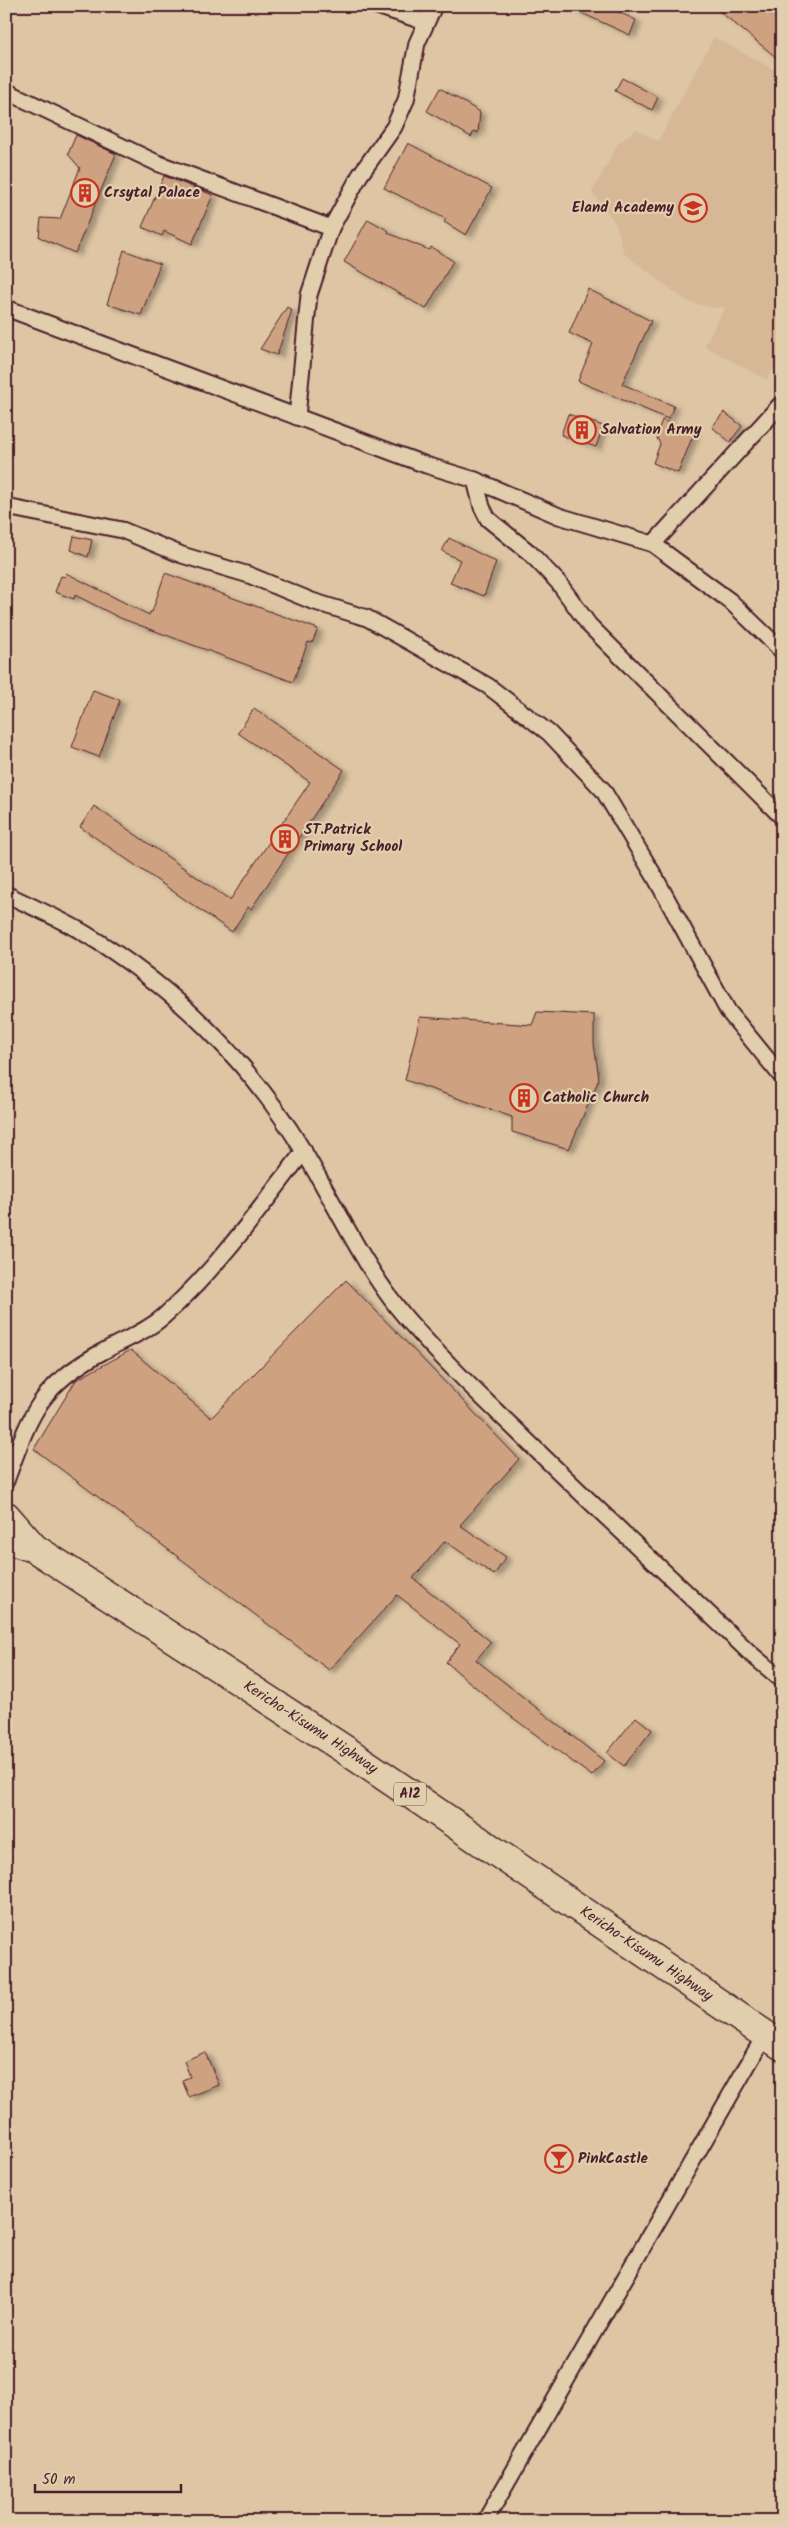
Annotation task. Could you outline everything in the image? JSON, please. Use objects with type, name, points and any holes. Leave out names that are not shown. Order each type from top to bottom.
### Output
[{"type":"highway","name":"Kericho-Kisumu Highway","points":[[6,1516],[34,1548],[347,1751],[773,2040]]},
{"type":"highway","name":"Kericho-Kisumu Highway","points":[[6,1540],[34,1548]]},
{"type":"street","points":[[377,6],[425,22]]},
{"type":"street","points":[[297,417],[309,295],[331,228],[342,204],[398,118],[406,100],[417,43],[434,6]]},
{"type":"street","points":[[6,92],[157,163],[331,228]]},
{"type":"street","points":[[6,308],[118,352],[426,465],[475,480],[559,516],[653,544],[730,600],[782,651]]},
{"type":"street","points":[[653,544],[782,403]]},
{"type":"street","points":[[475,480],[482,506],[488,518],[530,553],[558,582],[589,625],[782,817]]},
{"type":"street","points":[[6,506],[122,530],[182,555],[249,575],[312,601],[367,618],[488,686],[549,733],[603,790],[655,876],[728,1011],[782,1077]]},
{"type":"street","points":[[6,894],[83,932],[148,976],[223,1044],[253,1077],[304,1151],[351,1237],[405,1316],[472,1388],[558,1472],[751,1654],[782,1680]]},
{"type":"street","points":[[6,1481],[32,1413],[46,1392],[80,1363],[149,1329],[194,1289],[304,1151]]},
{"type":"street","points":[[485,2521],[649,2240],[773,2040]]},
{"type":"shaded area","name":"Eland Academy","points":[[714,37],[782,74],[782,354],[767,380],[704,346],[725,307],[714,308],[688,302],[624,254],[616,224],[592,192],[618,144],[636,129],[658,141]]},
{"type":"building","points":[[566,6],[605,6],[636,20],[630,35]]},
{"type":"building","points":[[713,6],[763,6],[782,21],[782,62]]},
{"type":"building","points":[[622,78],[658,97],[652,110],[615,91]]},
{"type":"building","points":[[440,88],[480,112],[478,133],[474,131],[471,137],[427,111]]},
{"type":"building","name":"Crsytal Palace","points":[[76,135],[116,154],[75,253],[39,237],[41,218],[60,219],[80,168],[68,154]]},
{"type":"building","points":[[408,143],[492,188],[466,235],[444,222],[446,219],[384,188]]},
{"type":"building","points":[[164,176],[213,195],[192,244],[164,231],[162,236],[142,227]]},
{"type":"building","points":[[368,219],[389,231],[388,233],[429,250],[431,247],[453,261],[426,309],[344,262]]},
{"type":"building","points":[[124,250],[160,264],[141,315],[107,304]]},
{"type":"building","points":[[588,289],[651,321],[622,384],[674,406],[668,419],[578,381],[593,344],[569,333]]},
{"type":"building","points":[[287,307],[292,310],[277,355],[260,349]]},
{"type":"building","points":[[724,412],[742,426],[730,442],[712,427]]},
{"type":"building","name":"Salvation Army","points":[[568,414],[603,426],[596,447],[561,435]]},
{"type":"building","points":[[662,420],[694,433],[678,473],[653,463],[660,444],[656,436]]},
{"type":"building","points":[[74,536],[92,540],[88,557],[71,550]]},
{"type":"building","points":[[449,538],[496,562],[484,596],[450,583],[460,560],[442,551]]},
{"type":"building","points":[[66,573],[149,615],[152,612],[165,573],[318,629],[312,643],[308,642],[293,682],[120,618],[75,595],[74,599],[55,592],[61,576],[65,577]]},
{"type":"building","points":[[93,690],[120,700],[99,757],[72,747]]},
{"type":"building","points":[[254,708],[344,770],[251,909],[248,907],[232,932],[80,827],[94,806],[230,900],[310,782],[238,733]]},
{"type":"building","name":"Catholic Church","points":[[537,1012],[594,1015],[594,1044],[599,1079],[569,1149],[512,1132],[512,1117],[405,1080],[420,1017],[532,1025]]},
{"type":"building","points":[[346,1280],[519,1459],[460,1525],[506,1557],[494,1575],[445,1541],[413,1578],[491,1642],[476,1660],[604,1761],[592,1776],[505,1712],[446,1662],[460,1644],[397,1595],[329,1670],[34,1449],[76,1380],[131,1350],[211,1418]]},
{"type":"building","points":[[636,1717],[652,1730],[624,1766],[607,1753]]},
{"type":"building","points":[[205,2052],[219,2085],[189,2097],[182,2080],[190,2077],[184,2061]]},
{"type":"place","name":"Crsytal Palace","points":[[85,193]]},
{"type":"place","name":"Eland Academy","points":[[693,208]]},
{"type":"place","name":"Salvation Army","points":[[582,430]]},
{"type":"place","name":"ST.Patrick Primary School","points":[[285,839]]},
{"type":"place","name":"Catholic Church","points":[[524,1098]]},
{"type":"place","name":"PinkCastle","points":[[559,2159]]}]
